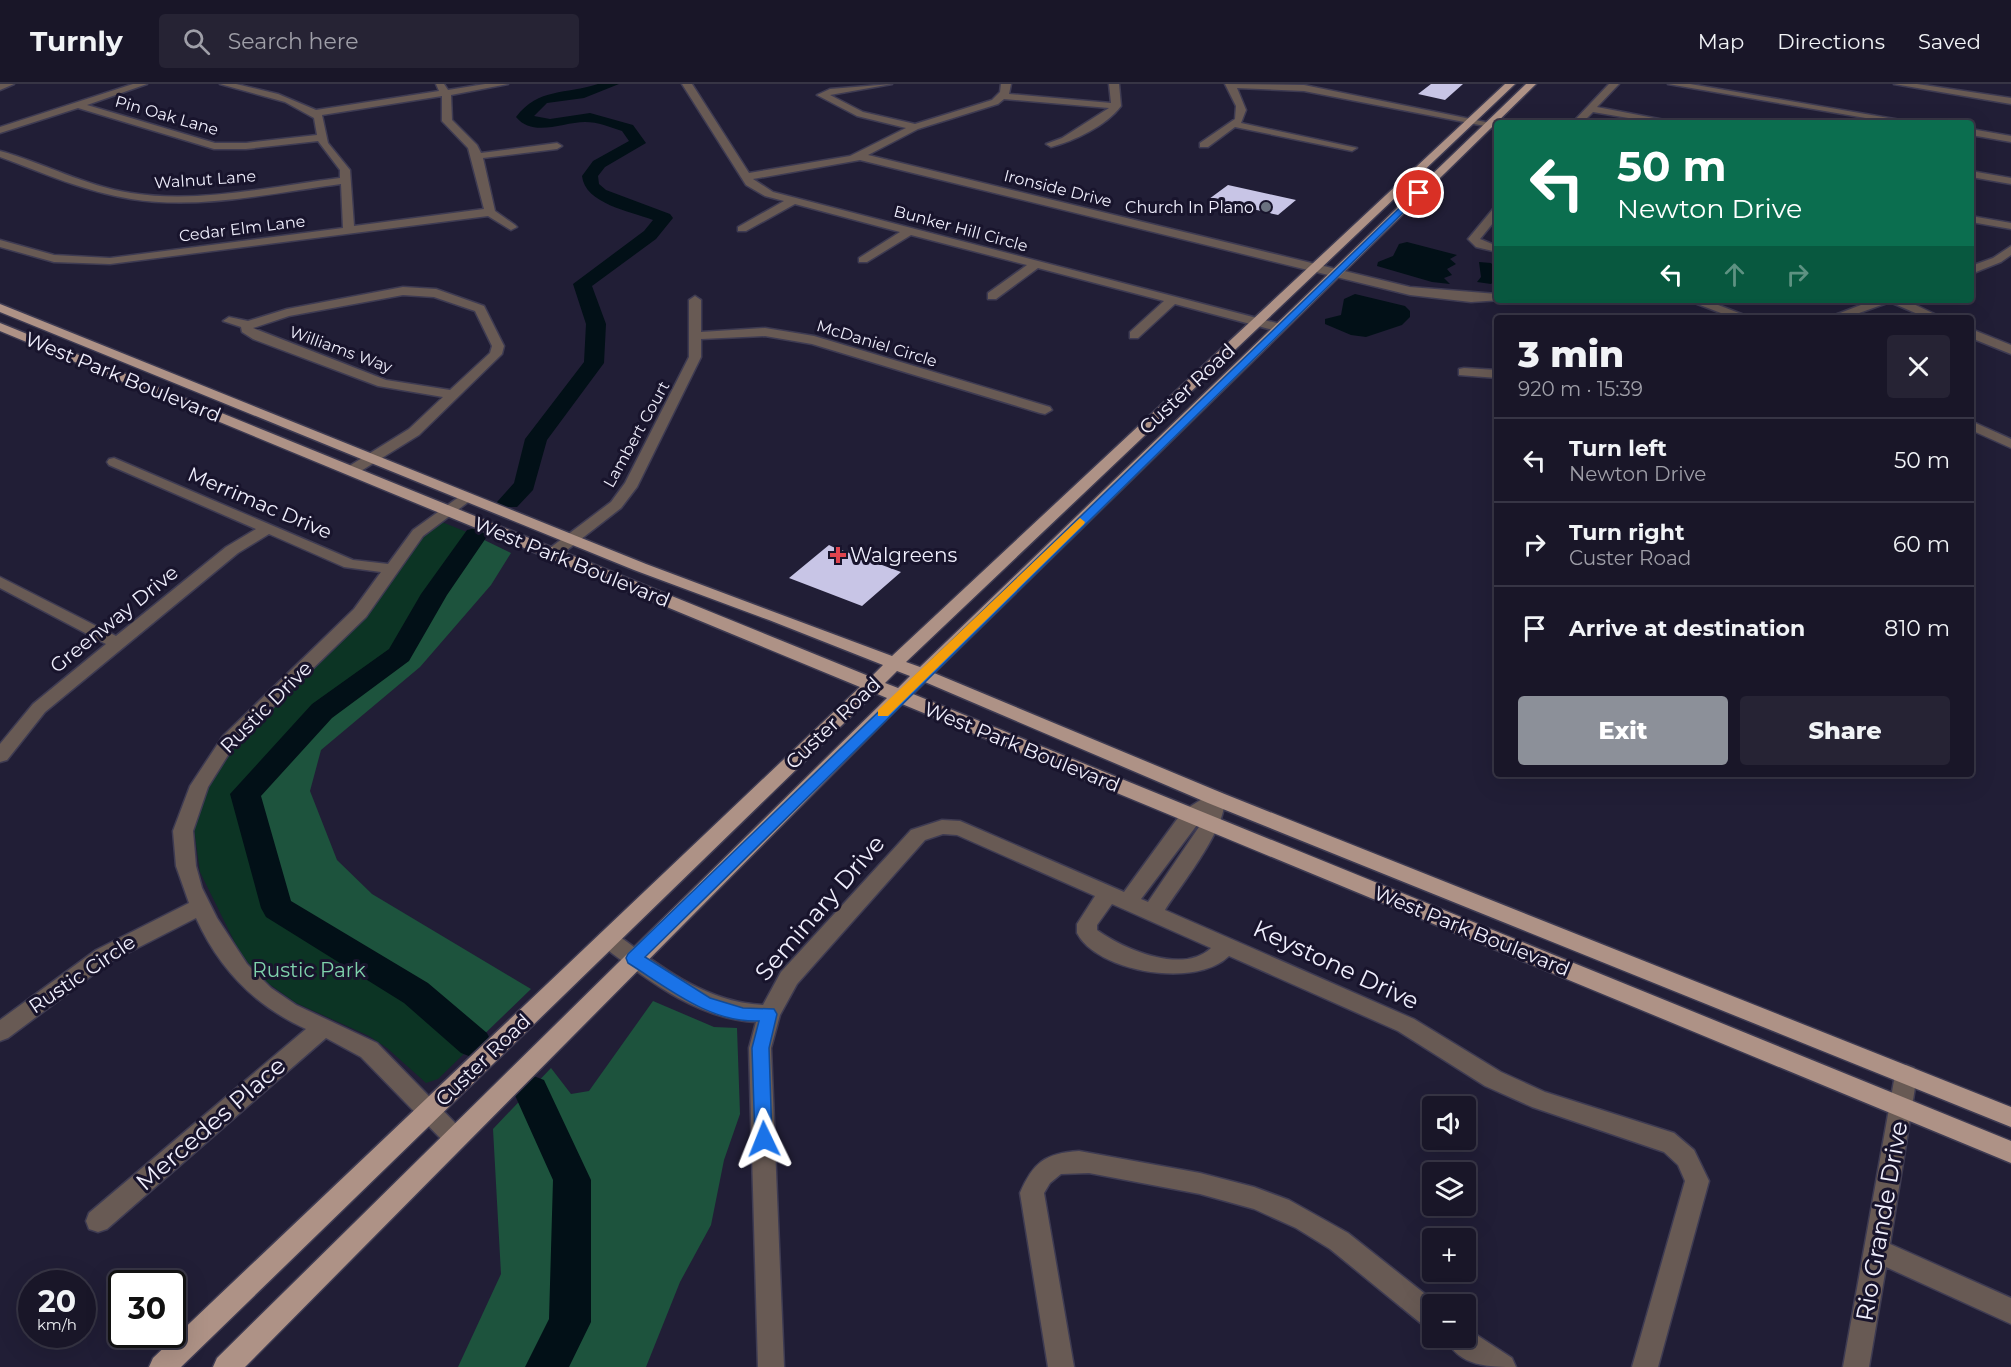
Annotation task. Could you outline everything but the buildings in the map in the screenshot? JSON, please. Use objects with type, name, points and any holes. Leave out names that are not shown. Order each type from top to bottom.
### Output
[{"type":"main road","name":"Custer Road","points":[[162,1367],[895,664],[1510,84]]},
{"type":"main road","name":"Custer Road","points":[[225,1367],[899,697],[1531,84]]},
{"type":"main road","name":"West Park Boulevard","points":[[0,308],[574,540],[895,664],[1215,798],[2011,1117]]},
{"type":"main road","name":"West Park Boulevard","points":[[0,327],[2011,1152]]},
{"type":"main road","points":[[667,601],[688,585]]},
{"type":"main road","points":[[1574,972],[1584,945]]},
{"type":"street","points":[[0,130],[142,84]]},
{"type":"street","points":[[225,84],[297,104],[315,112],[319,117],[325,151],[345,170],[349,230]]},
{"type":"street","points":[[315,112],[442,89],[503,84]]},
{"type":"street","name":"Bunker Hill Circle","points":[[687,84],[746,177],[758,189],[793,201],[1280,328]]},
{"type":"street","points":[[887,84],[822,95],[860,114],[915,127]]},
{"type":"street","points":[[1002,96],[1006,84]]},
{"type":"street","points":[[1114,84],[1116,106]]},
{"type":"street","points":[[1580,120],[1614,84]]},
{"type":"street","points":[[1673,84],[1895,120]]},
{"type":"street","points":[[1899,84],[2011,101]]},
{"type":"street","points":[[1230,85],[1305,88],[1486,127],[1494,131]]},
{"type":"street","points":[[1204,145],[1239,120],[1243,108],[1230,85]]},
{"type":"street","points":[[442,89],[448,101],[447,121],[473,147],[477,156],[490,212],[511,227]]},
{"type":"street","points":[[746,177],[835,164],[858,156],[915,127],[977,109],[1002,96],[1116,106]]},
{"type":"street","name":"Pin Oak Lane","points":[[78,105],[214,146],[246,146],[321,138]]},
{"type":"street","points":[[1051,144],[1066,140],[1116,106]]},
{"type":"street","points":[[1591,109],[1657,120]]},
{"type":"street","points":[[1233,124],[1352,148]]},
{"type":"street","points":[[1974,133],[2011,139]]},
{"type":"street","points":[[477,156],[557,146]]},
{"type":"street","name":"Walnut Lane","points":[[0,154],[117,193],[148,199],[194,198],[346,180]]},
{"type":"street","name":"Ironside Drive","points":[[858,156],[1337,274],[1431,294],[1494,298]]},
{"type":"street","points":[[1974,175],[2011,181]]},
{"type":"street","points":[[742,229],[793,201]]},
{"type":"street","name":"Cedar Elm Lane","points":[[4,248],[43,259],[85,262],[490,212]]},
{"type":"street","points":[[1494,214],[1475,235],[1476,243],[1494,248]]},
{"type":"street","points":[[1974,220],[2011,226]]},
{"type":"street","points":[[863,260],[909,231]]},
{"type":"street","points":[[1974,268],[1997,260],[2011,249]]},
{"type":"street","points":[[992,296],[1036,264]]},
{"type":"street","points":[[249,325],[287,313],[404,291],[436,293],[473,304],[480,309],[498,346],[496,354],[414,432],[351,471]]},
{"type":"street","name":"Lambert Court","points":[[552,555],[616,505],[632,484],[690,372],[695,357],[695,300]]},
{"type":"street","points":[[1134,335],[1173,300]]},
{"type":"street","points":[[1702,303],[1737,315]]},
{"type":"street","points":[[1842,315],[1877,303]]},
{"type":"street","points":[[1902,303],[1930,315]]},
{"type":"street","name":"Williams Way","points":[[229,321],[249,325],[246,329],[257,336],[383,383],[453,395]]},
{"type":"street","name":"McDaniel Circle","points":[[696,336],[765,333],[814,340],[1045,410]]},
{"type":"street","points":[[1974,334],[2011,350]]},
{"type":"street","points":[[1464,372],[1494,374]]},
{"type":"street","points":[[1974,426],[2011,444]]},
{"type":"street","name":"Merrimac Drive","points":[[114,462],[350,564],[392,569]]},
{"type":"street","name":"Rustic Drive","points":[[454,1137],[369,1050],[288,1011],[263,994],[239,970],[200,906],[186,866],[183,831],[192,801],[207,771],[229,740],[360,613],[418,533],[468,497]]},
{"type":"street","name":"Greenway Drive","points":[[0,756],[39,708],[232,550],[267,529]]},
{"type":"street","points":[[0,582],[117,643]]},
{"type":"street","points":[[1215,798],[1190,816],[1118,897],[1087,924],[1087,933],[1095,941],[1149,965],[1167,968],[1203,962],[1221,954],[1227,945]]},
{"type":"street","points":[[1152,912],[1211,825],[1215,798]]},
{"type":"street","name":"Keystone Drive","points":[[942,827],[960,828],[1406,1025],[1493,1079],[1540,1100],[1666,1140],[1688,1157],[1697,1181],[1645,1367]]},
{"type":"street","name":"Seminary Drive","points":[[771,1367],[760,1048],[769,1014],[789,978],[918,835],[942,827]]},
{"type":"street","name":"Rustic Circle","points":[[0,1032],[103,956],[200,906]]},
{"type":"street","points":[[608,939],[705,1003],[743,1015],[769,1014]]},
{"type":"street","name":"Mercedes Place","points":[[98,1221],[324,1027]]},
{"type":"street","name":"Rio Grande Drive","points":[[1856,1367],[1878,1251],[1906,1075]]},
{"type":"street","points":[[1061,1367],[1032,1193],[1037,1182],[1054,1166],[1065,1161],[1089,1162],[1242,1194],[1303,1220],[1352,1250],[1422,1308]]},
{"type":"street","points":[[1878,1251],[2011,1311]]},
{"type":"street","points":[[1474,1348],[1503,1367]]},
{"type":"green space","name":"Rustic Park","points":[[442,522],[474,535],[421,596],[387,657],[327,701],[275,909],[414,994],[472,1046],[438,1079],[426,1083],[387,1048],[369,1036],[296,1003],[262,979],[239,951],[200,872],[194,829],[209,782],[235,744],[367,614],[423,537]]},
{"type":"green space","points":[[474,535],[511,553],[491,585],[420,667],[321,750],[310,791],[337,860],[372,894],[531,989],[472,1046],[414,994],[275,909],[244,794],[327,701],[387,657],[421,596]]},
{"type":"green space","points":[[653,1001],[714,1027],[737,1028],[740,1114],[724,1160],[711,1225],[680,1282],[646,1367],[458,1367],[501,1274],[493,1129],[551,1068],[571,1094],[589,1091]]},
{"type":"shaded area","points":[[1407,242],[1457,255],[1450,259],[1456,264],[1447,269],[1452,275],[1444,278],[1450,284],[1432,282],[1377,266],[1378,262],[1393,256],[1399,244]]},
{"type":"shaded area","points":[[1479,262],[1491,263],[1494,266],[1494,282],[1491,284],[1477,282],[1481,277]]},
{"type":"shaded area","points":[[1355,294],[1405,306],[1410,311],[1410,317],[1402,325],[1366,337],[1351,335],[1325,324],[1325,319],[1341,315],[1344,299]]},
{"type":"waterway","points":[[509,502],[525,485],[536,439],[594,363],[596,324],[582,284],[650,235],[664,218],[600,194],[591,185],[590,176],[599,164],[638,143],[628,128],[590,118],[537,123],[524,117],[543,99],[579,95],[612,84]]},
{"type":"waterway","points":[[474,1043],[416,993],[277,908],[245,794],[322,711],[399,655],[434,594],[476,535]]},
{"type":"waterway","points":[[531,1091],[572,1180],[570,1322],[546,1367]]},
{"type":"slow traffic","points":[[883,713],[1080,522]]},
{"type":"place","name":"Church In Plano","points":[[1266,207]]},
{"type":"place","name":"Walgreens","points":[[838,555]]},
{"type":"route","points":[[764,1139],[760,1048],[769,1014],[743,1015],[705,1003],[634,958],[1419,193]]}]
